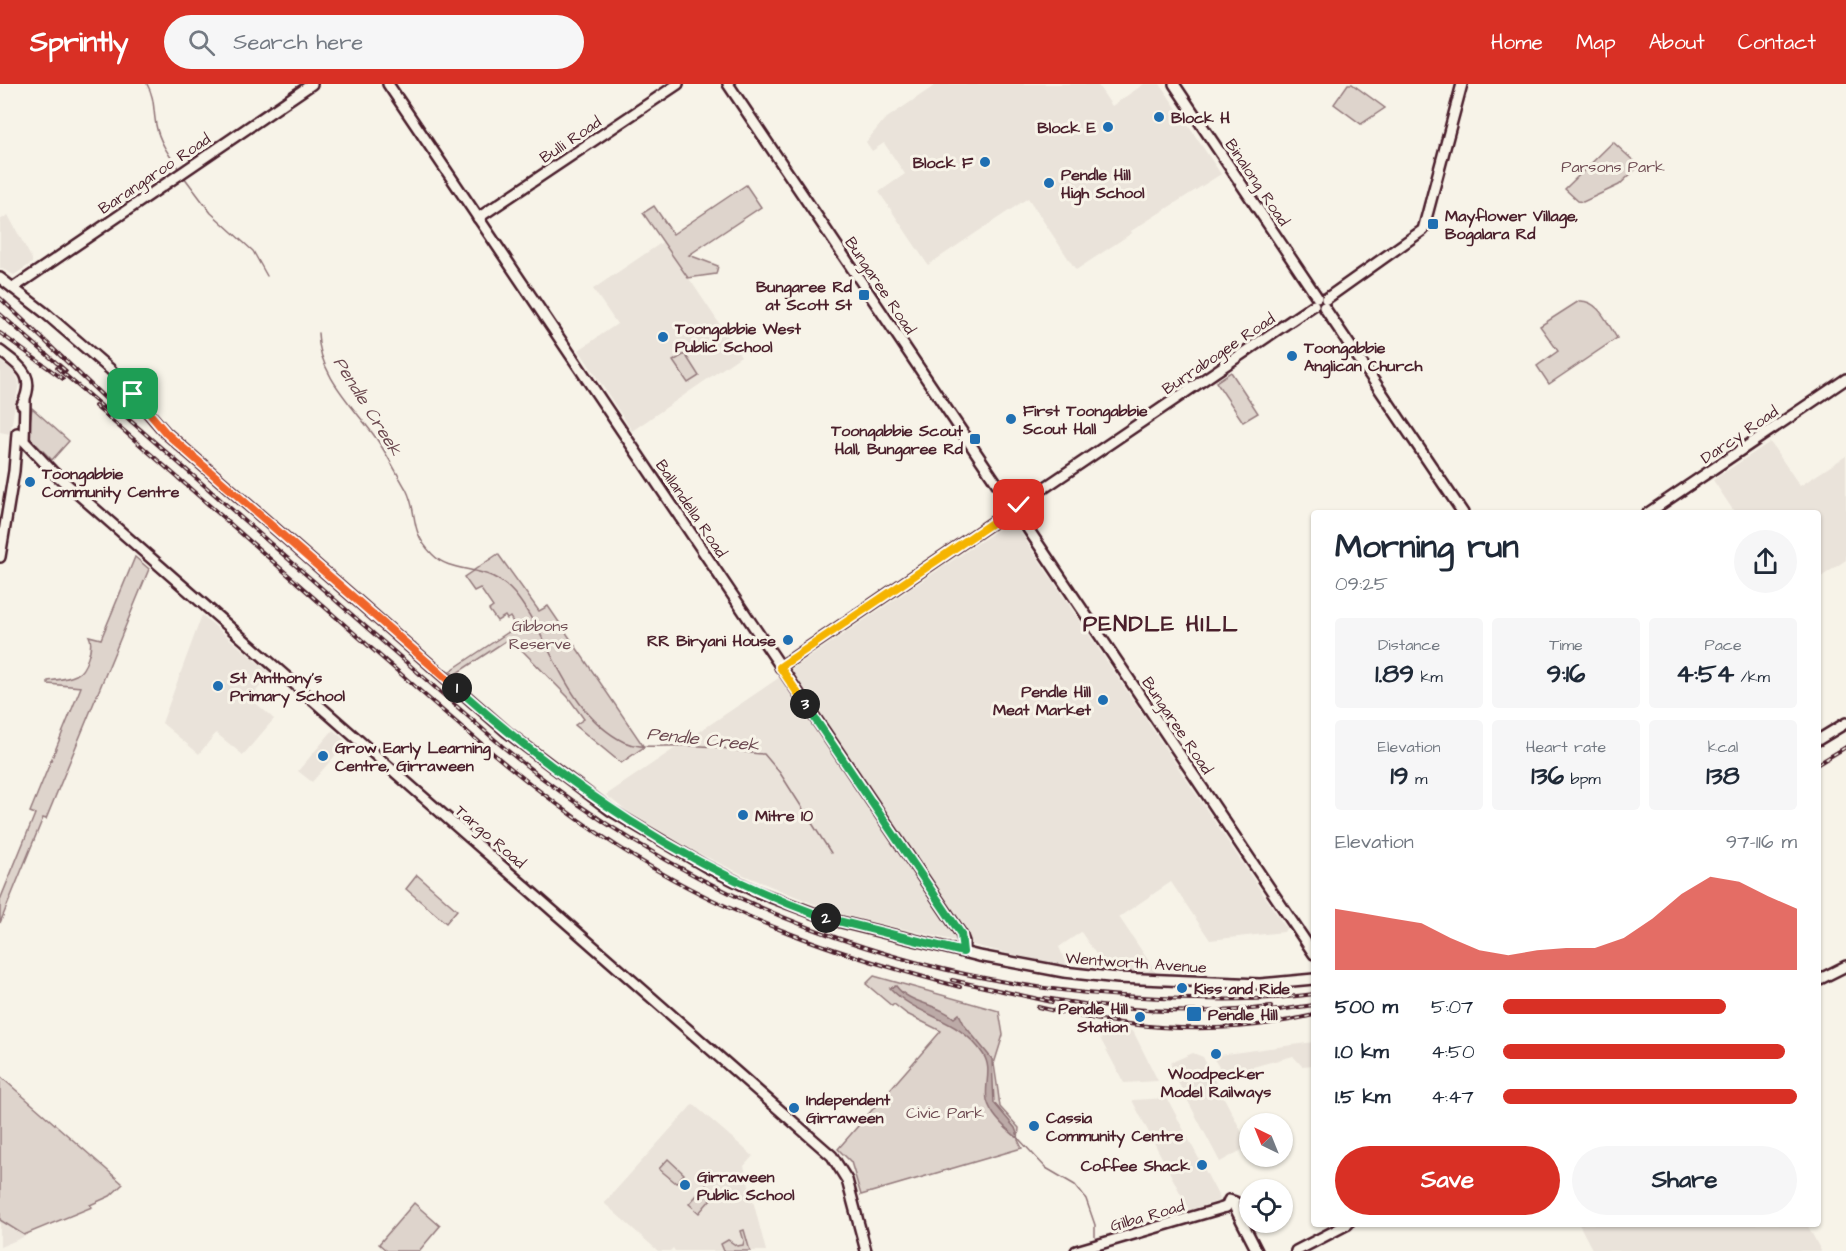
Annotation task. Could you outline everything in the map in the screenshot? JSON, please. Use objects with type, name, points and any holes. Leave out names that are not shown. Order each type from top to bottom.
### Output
[{"type":"street","name":"Barangaroo Road","points":[[13,288],[312,84]]},
{"type":"street","name":"Ballandella Road","points":[[388,84],[961,934],[963,952]]},
{"type":"street","name":"Bulli Road","points":[[478,218],[678,84]]},
{"type":"street","name":"Bungaree Road","points":[[728,84],[1311,950]]},
{"type":"street","name":"Binalong Road","points":[[1174,84],[1461,510]]},
{"type":"street","name":"Burrabogee Road","points":[[780,667],[1423,230],[1462,84]]},
{"type":"street","name":"Wentworth Avenue","points":[[0,278],[117,376],[166,433],[507,732],[610,810],[705,866],[773,898],[829,919],[963,952],[1064,972],[1118,978],[1260,984],[1311,979]]},
{"type":"street","points":[[0,351],[24,369],[28,376],[22,446],[14,471],[0,557]]},
{"type":"street","name":"Darcy Road","points":[[1652,510],[1846,379]]},
{"type":"street","name":"Targo Road","points":[[22,446],[828,1152],[839,1164],[847,1180],[866,1251]]},
{"type":"street","points":[[1821,738],[1846,723]]},
{"type":"street","points":[[1821,978],[1846,966]]},
{"type":"street","name":"Gilba Road","points":[[1076,1251],[1230,1207],[1257,1251]]},
{"type":"street","points":[[1296,1251],[1342,1227]]},
{"type":"shaded area","name":"Pendle Hill High School","points":[[937,84],[1097,84],[1112,106],[1144,84],[1160,84],[1221,174],[1131,231],[1132,233],[1076,270],[1028,198],[928,265],[879,192],[905,174],[884,143],[872,151],[866,142],[884,120]]},
{"type":"shaded area","points":[[8,215],[32,259],[32,263],[14,275],[0,268],[0,220]]},
{"type":"shaded area","name":"Toongabbie West Public School","points":[[664,241],[741,356],[632,431],[579,350],[617,324],[593,289]]},
{"type":"shaded area","points":[[0,361],[14,371],[19,382],[10,434],[0,432]]},
{"type":"shaded area","points":[[1770,442],[1800,486],[1846,456],[1846,560],[1821,577],[1821,510],[1733,510],[1713,480]]},
{"type":"shaded area","points":[[1012,520],[1286,928],[1284,932],[1210,940],[1171,882],[1119,917],[1158,975],[1108,972],[1081,932],[1059,947],[1068,967],[836,913],[746,876],[698,853],[625,810],[606,795]]},
{"type":"shaded area","name":"St Anthony's Primary School","points":[[202,615],[271,674],[250,698],[274,719],[243,755],[216,733],[199,754],[162,723]]},
{"type":"shaded area","name":"Grow Early Learning Centre, Girraween","points":[[333,730],[347,742],[312,782],[298,771]]},
{"type":"shaded area","points":[[896,986],[908,996],[940,1009],[954,1018],[959,1014],[965,1026],[992,1059],[994,1103],[1015,1128],[1019,1139],[1000,1122],[989,1106],[986,1094],[988,1071],[983,1054],[962,1032],[901,998],[890,988]]},
{"type":"shaded area","points":[[1093,1025],[1133,1031],[1158,1081],[1124,1083]]},
{"type":"shaded area","points":[[1311,1042],[1311,1065],[1302,1066],[1293,1056],[1224,1075],[1212,1056]]},
{"type":"shaded area","points":[[1193,1053],[1203,1057],[1239,1127],[1239,1152],[1220,1162],[1170,1067],[1172,1062]]},
{"type":"shaded area","points":[[1167,1098],[1220,1199],[1218,1201],[1189,1210],[1132,1100]]},
{"type":"shaded area","name":"Girraween Public School","points":[[693,1104],[753,1156],[744,1166],[766,1251],[675,1251],[673,1248],[670,1251],[658,1251],[604,1203]]},
{"type":"shaded area","points":[[0,1220],[26,1236],[0,1247]]},
{"type":"shaded area","points":[[1581,1227],[1809,1227],[1821,1251],[1593,1251]]},
{"type":"green space","points":[[1348,84],[1352,84],[1385,108],[1361,124],[1334,104]]},
{"type":"green space","name":"Parsons Park","points":[[1613,142],[1639,166],[1619,185],[1583,202],[1578,201],[1565,189]]},
{"type":"green space","points":[[746,185],[761,207],[689,255],[718,266],[716,274],[688,278],[643,213],[654,206],[673,234]]},
{"type":"green space","points":[[1579,301],[1592,304],[1597,308],[1617,338],[1549,384],[1537,366],[1558,351],[1540,326]]},
{"type":"green space","points":[[685,354],[699,376],[688,383],[673,361]]},
{"type":"green space","points":[[1231,372],[1258,413],[1243,422],[1216,382]]},
{"type":"green space","points":[[32,408],[69,441],[52,460],[28,436]]},
{"type":"green space","name":"Gibbons Reserve","points":[[498,554],[539,611],[548,606],[644,747],[621,763],[575,725],[584,719],[568,697],[510,638],[454,675],[450,671],[516,627],[510,617],[507,619],[505,616],[497,621],[489,610],[493,607],[480,588],[474,591],[464,577]]},
{"type":"green space","points":[[135,557],[149,569],[46,819],[43,818],[0,923],[0,900],[35,814],[30,812],[81,687],[48,684],[48,681],[80,673],[90,651],[89,636],[101,639]]},
{"type":"green space","points":[[417,875],[457,910],[446,923],[406,889]]},
{"type":"green space","name":"Civic Park","points":[[874,976],[999,1011],[1003,1035],[994,1064],[1000,1107],[1019,1128],[1018,1140],[1022,1148],[861,1195],[851,1162],[838,1149],[941,1031],[907,1014],[894,1004],[892,1006],[866,984]]},
{"type":"green space","points":[[0,1076],[123,1184],[110,1196],[90,1205],[92,1207],[24,1235],[0,1220]]},
{"type":"green space","points":[[668,1159],[684,1174],[676,1183],[659,1169]]},
{"type":"green space","points":[[706,1185],[716,1193],[699,1213],[689,1204]]},
{"type":"green space","points":[[414,1203],[440,1226],[419,1251],[387,1251],[379,1244]]},
{"type":"green space","points":[[744,1230],[750,1251],[724,1251],[721,1244],[728,1240],[737,1246],[743,1245],[741,1231]]},
{"type":"waterway","name":"Pendle Creek","points":[[147,84],[153,99],[159,137],[178,168]]},
{"type":"waterway","name":"Pendle Creek","points":[[184,177],[211,213],[253,251],[267,276]]},
{"type":"waterway","name":"Pendle Creek","points":[[318,333],[320,349],[330,376],[347,402],[376,438],[406,489],[417,529],[425,545],[441,561],[451,566],[484,573],[507,586],[531,617],[563,677],[588,714],[624,742],[634,745],[705,746],[764,754],[780,773],[831,853]]},
{"type":"waterway","name":"Pendle Creek","points":[[1019,1139],[1046,1168],[1075,1185],[1086,1199],[1095,1225],[1095,1237]]},
{"type":"railway","points":[[0,298],[109,402],[502,746],[574,802],[650,850],[729,893],[810,928],[894,956],[981,977],[1070,991],[1161,998],[1238,999],[1311,994]]},
{"type":"railway","points":[[0,314],[66,371]]},
{"type":"railway","points":[[0,333],[63,379]]},
{"type":"railway","points":[[57,368],[105,409]]},
{"type":"railway","points":[[95,406],[464,730],[536,788],[611,842],[650,867],[756,920],[857,957],[960,987]]},
{"type":"railway","points":[[1821,762],[1846,747]]},
{"type":"railway","points":[[952,980],[1052,1002]]},
{"type":"railway","points":[[1045,998],[1158,1011],[1243,1010],[1271,1007]]},
{"type":"railway","points":[[1264,1012],[1311,1005]]},
{"type":"railway","points":[[1038,1007],[1107,1021],[1176,1028],[1245,1026],[1311,1016]]},
{"type":"place","name":"Block H","points":[[1159,117]]},
{"type":"place","name":"Block E","points":[[1108,127]]},
{"type":"place","name":"Block F","points":[[985,162]]},
{"type":"place","name":"Pendle Hill High School","points":[[1049,183]]},
{"type":"place","name":"Mayflower Village, Bogalara Rd","points":[[1433,224]]},
{"type":"place","name":"Bungaree Rd at Scott St","points":[[864,295]]},
{"type":"place","name":"Toongabbie West Public School","points":[[663,337]]},
{"type":"place","name":"Toongabbie Anglican Church","points":[[1292,356]]},
{"type":"place","name":"First Toongabbie Scout Hall","points":[[1011,419]]},
{"type":"place","name":"Toongabbie Scout Hall, Bungaree Rd","points":[[975,439]]},
{"type":"place","name":"Toongabbie Community Centre","points":[[30,482]]},
{"type":"place","name":"RR Biryani House","points":[[788,640]]},
{"type":"place","name":"St Anthony's Primary School","points":[[218,686]]},
{"type":"place","name":"Pendle Hill Meat Market","points":[[1103,700]]},
{"type":"place","name":"Grow Early Learning Centre, Girraween","points":[[323,756]]},
{"type":"place","name":"Mitre 10","points":[[743,815]]},
{"type":"place","name":"Kiss and Ride","points":[[1182,988]]},
{"type":"place","name":"Pendle Hill","points":[[1194,1014]]},
{"type":"place","name":"Pendle Hill Station","points":[[1140,1017]]},
{"type":"place","name":"Woodpecker Model Railways","points":[[1216,1054]]},
{"type":"place","name":"Independent Girraween","points":[[794,1108]]},
{"type":"place","name":"Cassia Community Centre","points":[[1034,1126]]},
{"type":"place","name":"Coffee Shack","points":[[1202,1165]]},
{"type":"place","name":"Girraween Public School","points":[[685,1185]]},
{"type":"district","name":"PENDLE HILL","points":[[1161,623]]},
{"type":"route","points":[[133,394],[149,416],[166,433],[507,732],[538,758],[610,810],[705,866],[755,891],[829,919],[963,952],[963,937],[780,667],[1008,512],[1007,507],[1010,503],[1015,502],[1019,505]]}]
